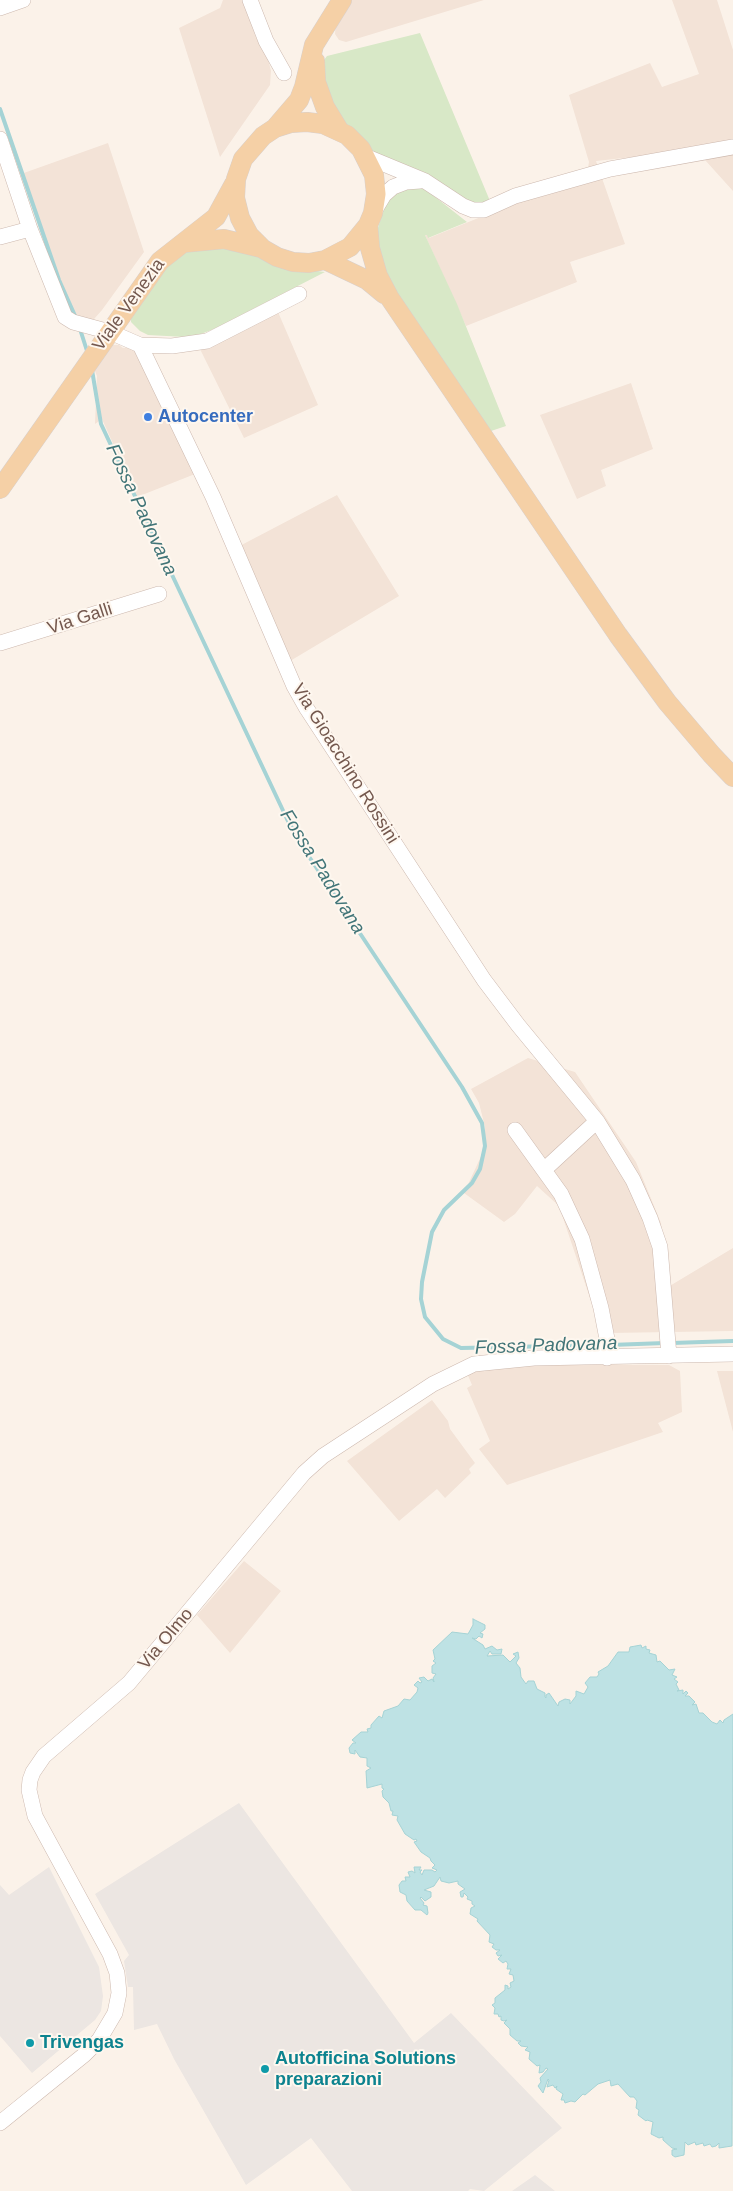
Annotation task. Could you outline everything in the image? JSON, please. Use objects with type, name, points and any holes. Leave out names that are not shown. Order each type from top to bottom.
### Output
[{"type":"main road","points":[[264,249],[249,235],[240,218],[235,198],[236,178],[248,151],[263,136],[275,128],[299,100],[314,45],[342,0]]},
{"type":"main road","points":[[314,45],[316,82],[325,107],[339,130]]},
{"type":"main road","points":[[275,128],[291,123],[324,124],[339,130],[355,141],[367,157],[374,175],[376,194],[371,219],[372,260],[388,298],[618,635],[667,702],[733,777]]},
{"type":"main road","name":"Viale Venezia","points":[[0,489],[160,261],[216,217],[223,207],[236,178]]},
{"type":"main road","points":[[184,244],[224,239],[240,241],[293,262],[309,263],[325,260],[350,247],[371,219]]},
{"type":"main road","points":[[325,260],[367,280],[388,298]]},
{"type":"street","points":[[0,8],[23,0]]},
{"type":"street","points":[[250,0],[266,41],[284,73]]},
{"type":"street","points":[[0,140],[30,229],[65,317],[80,324],[110,332],[140,345],[172,346],[207,341],[298,294]]},
{"type":"street","points":[[367,157],[425,181],[464,206],[474,210],[484,210],[515,196],[610,170],[733,147]]},
{"type":"street","points":[[371,219],[384,195],[393,187],[406,182],[425,181]]},
{"type":"street","points":[[0,237],[30,229]]},
{"type":"street","name":"Via Gioacchino Rossini","points":[[140,345],[213,497],[294,686],[306,709],[484,980],[596,1121],[633,1180],[650,1218],[660,1247],[668,1347]]},
{"type":"street","name":"Via Galli","points":[[0,643],[159,594]]},
{"type":"street","points":[[545,1169],[596,1121]]},
{"type":"street","points":[[515,1130],[545,1169],[561,1194],[582,1239],[599,1300],[607,1349]]},
{"type":"street","name":"Via Olmo","points":[[0,2123],[92,2048],[106,2032],[118,2003],[118,1983],[110,1954],[35,1816],[29,1790],[30,1780],[38,1763],[129,1683],[296,1482],[323,1456],[433,1384],[474,1364],[607,1349],[668,1347],[733,1354]]},
{"type":"shaded area","points":[[223,0],[243,0],[256,38],[268,59],[271,71],[270,85],[220,157],[179,28],[220,8]]},
{"type":"shaded area","points":[[350,0],[484,0],[346,42],[339,40],[335,34],[336,21]]},
{"type":"shaded area","points":[[672,0],[717,0],[733,50],[733,191],[696,150],[596,161],[625,244],[570,262],[577,282],[466,326],[425,235],[427,234],[429,238],[587,174],[589,162],[569,95],[650,63],[662,87],[699,74]]},
{"type":"shaded area","points":[[108,143],[144,252],[102,310],[87,327],[77,325],[21,174]]},
{"type":"shaded area","points":[[275,305],[318,405],[244,438],[198,345]]},
{"type":"shaded area","points":[[112,345],[119,345],[123,348],[138,347],[195,474],[137,497],[102,419],[95,424],[97,376],[92,364]]},
{"type":"shaded area","points":[[631,383],[653,449],[601,470],[606,486],[577,499],[540,415]]},
{"type":"shaded area","points":[[337,495],[399,596],[280,667],[230,551]]},
{"type":"shaded area","points":[[528,1058],[575,1072],[636,1162],[661,1223],[668,1287],[733,1248],[733,1331],[609,1333],[594,1310],[559,1206],[537,1186],[515,1214],[504,1222],[464,1193],[484,1150],[485,1127],[479,1103],[471,1089]]},
{"type":"shaded area","points":[[514,1364],[669,1365],[680,1371],[682,1412],[658,1423],[663,1432],[507,1485],[479,1449],[490,1441],[467,1388],[472,1385],[467,1373]]},
{"type":"shaded area","points":[[717,1371],[733,1371],[733,1432]]},
{"type":"shaded area","points":[[432,1400],[475,1463],[469,1469],[471,1473],[445,1498],[437,1489],[399,1521],[347,1461]]},
{"type":"shaded area","points":[[244,1561],[281,1591],[230,1653],[197,1615]]},
{"type":"shaded area","points":[[239,1803],[414,2043],[451,2013],[562,2128],[484,2191],[470,2189],[468,2191],[352,2191],[311,2138],[246,2185],[174,2059],[157,2024],[134,2030],[133,1987],[128,1987],[124,1961],[129,1955],[95,1894]]},
{"type":"shaded area","points":[[49,1867],[99,1967],[103,1996],[101,2011],[95,2020],[32,2073],[0,2036],[0,1885],[9,1895]]},
{"type":"shaded area","points":[[535,2175],[555,2191],[512,2191]]},
{"type":"green space","points":[[420,33],[490,201],[478,205],[379,161],[328,105],[321,64],[327,56]]},
{"type":"green space","points":[[416,186],[425,189],[467,222],[428,238],[425,235],[457,304],[506,426],[488,432],[394,297],[374,240],[389,193]]},
{"type":"green space","points":[[228,243],[285,267],[325,272],[214,329],[198,335],[185,337],[148,335],[140,331],[131,322],[131,308],[162,264],[200,244]]},
{"type":"water","points":[[473,1619],[485,1625],[485,1629],[480,1633],[483,1634],[482,1638],[479,1636],[476,1639],[472,1638],[483,1645],[485,1649],[492,1646],[497,1650],[502,1649],[501,1654],[492,1654],[490,1651],[487,1656],[503,1655],[510,1662],[516,1656],[513,1654],[518,1652],[519,1658],[516,1663],[520,1668],[521,1677],[526,1684],[528,1681],[534,1681],[537,1689],[545,1693],[546,1698],[546,1695],[549,1693],[558,1706],[559,1702],[565,1699],[570,1700],[570,1704],[576,1696],[576,1691],[584,1694],[588,1687],[585,1683],[590,1677],[597,1677],[598,1672],[608,1666],[618,1652],[629,1652],[630,1647],[641,1645],[642,1648],[646,1646],[646,1649],[650,1650],[649,1653],[656,1655],[657,1662],[660,1661],[669,1670],[675,1669],[672,1675],[677,1677],[674,1679],[678,1682],[676,1684],[679,1690],[677,1691],[683,1690],[683,1694],[686,1691],[688,1693],[685,1696],[689,1696],[695,1702],[692,1705],[696,1704],[699,1713],[703,1713],[712,1722],[717,1724],[720,1720],[723,1723],[724,1720],[733,1714],[732,2146],[719,2148],[719,2143],[712,2147],[710,2144],[704,2146],[703,2143],[696,2145],[695,2142],[688,2145],[685,2142],[684,2155],[675,2157],[672,2155],[672,2150],[677,2149],[672,2148],[663,2140],[663,2137],[659,2138],[651,2134],[653,2122],[646,2121],[638,2115],[637,2101],[634,2097],[630,2097],[618,2084],[611,2086],[610,2080],[598,2084],[575,2102],[565,2103],[564,2100],[561,2100],[563,2094],[556,2089],[557,2086],[555,2088],[553,2085],[547,2087],[548,2079],[543,2093],[538,2086],[541,2082],[540,2078],[548,2069],[546,2068],[543,2072],[539,2073],[540,2065],[537,2066],[529,2059],[530,2052],[525,2050],[528,2047],[521,2046],[518,2043],[521,2041],[517,2041],[510,2035],[510,2029],[504,2023],[507,2020],[501,2020],[501,2016],[499,2017],[498,2014],[494,2014],[495,2008],[492,2005],[495,2003],[495,1998],[505,1990],[505,1985],[508,1986],[508,1989],[511,1987],[510,1983],[514,1981],[513,1975],[509,1974],[511,1969],[507,1969],[508,1964],[506,1961],[503,1963],[498,1959],[502,1955],[498,1956],[496,1953],[500,1950],[496,1950],[492,1947],[494,1944],[489,1942],[490,1935],[477,1921],[478,1919],[470,1914],[471,1908],[475,1906],[472,1904],[472,1901],[467,1899],[468,1897],[464,1893],[463,1897],[461,1897],[460,1892],[465,1889],[458,1884],[458,1881],[449,1883],[441,1881],[440,1877],[434,1886],[424,1890],[431,1892],[431,1897],[425,1901],[420,1898],[424,1903],[423,1905],[427,1906],[427,1915],[421,1910],[415,1910],[407,1901],[406,1895],[400,1892],[399,1885],[402,1881],[406,1881],[405,1877],[410,1877],[408,1872],[412,1871],[415,1873],[414,1867],[421,1867],[419,1870],[422,1870],[420,1872],[422,1875],[424,1870],[435,1872],[437,1870],[432,1868],[435,1865],[430,1858],[421,1852],[414,1842],[417,1841],[416,1839],[414,1840],[405,1834],[397,1820],[398,1816],[392,1815],[393,1811],[391,1811],[389,1803],[383,1797],[382,1791],[384,1789],[382,1784],[367,1788],[366,1771],[371,1768],[367,1766],[367,1758],[360,1757],[355,1750],[355,1754],[350,1753],[349,1748],[353,1743],[356,1743],[352,1740],[361,1732],[368,1732],[367,1729],[371,1728],[371,1725],[379,1716],[382,1718],[384,1711],[398,1706],[404,1699],[410,1700],[417,1692],[418,1688],[414,1685],[418,1681],[422,1682],[419,1678],[424,1677],[428,1681],[432,1679],[434,1682],[433,1678],[436,1674],[432,1673],[432,1666],[436,1663],[433,1661],[435,1659],[433,1650],[452,1632],[468,1634],[473,1625]]},
{"type":"waterway","name":"Fossa Padovana","points":[[0,109],[59,280],[76,318]]},
{"type":"waterway","name":"Fossa Padovana","points":[[80,329],[88,354]]},
{"type":"waterway","name":"Fossa Padovana","points":[[92,370],[101,424],[287,819],[302,846],[462,1087],[482,1123],[485,1146],[480,1169],[472,1183],[444,1210],[432,1232],[422,1282],[421,1299],[425,1317],[443,1339],[461,1348],[603,1345]]},
{"type":"waterway","name":"Fossa Padovana","points":[[672,1343],[733,1341]]},
{"type":"waterway","name":"Fossa Padovana","points":[[610,1345],[665,1343]]},
{"type":"place","name":"Autocenter","points":[[148,417]]},
{"type":"place","name":"Trivengas","points":[[30,2043]]},
{"type":"place","name":"Autofficina Solutions preparazioni","points":[[265,2069]]}]
